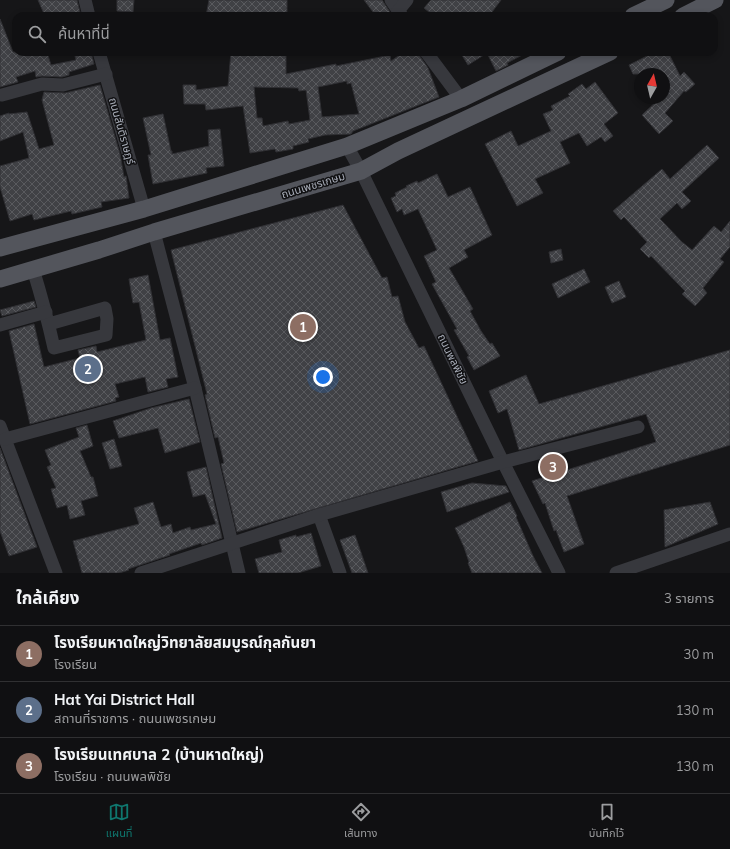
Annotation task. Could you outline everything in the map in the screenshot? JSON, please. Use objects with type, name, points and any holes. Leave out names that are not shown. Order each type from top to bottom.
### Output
[{"type":"main road","points":[[641,12],[666,0]]},
{"type":"main road","points":[[691,12],[715,0]]},
{"type":"main road","points":[[0,248],[144,209],[347,146],[461,99],[550,56]]},
{"type":"main road","name":"ถนนเพชรเกษม","points":[[0,279],[361,171],[398,151],[601,56]]},
{"type":"street","points":[[85,0],[88,12]]},
{"type":"street","points":[[397,9],[407,0]]},
{"type":"street","name":"ถนนสันติราษฎร์","points":[[100,56],[144,209]]},
{"type":"street","points":[[429,56],[461,99]]},
{"type":"street","points":[[2,95],[42,84],[63,85],[106,74]]},
{"type":"street","name":"ถนนพลพิชัย","points":[[347,146],[361,171],[503,462],[560,573]]},
{"type":"street","points":[[154,232],[195,388],[239,573]]},
{"type":"street","points":[[0,325],[47,318],[33,269]]},
{"type":"street","points":[[5,439],[195,388]]},
{"type":"street","points":[[0,426],[56,573]]},
{"type":"street","points":[[141,573],[320,515],[503,462],[638,427]]},
{"type":"street","points":[[320,515],[340,573]]},
{"type":"street","points":[[616,573],[730,534]]},
{"type":"building","points":[[38,0],[77,0],[80,12],[43,12]]},
{"type":"building","points":[[117,0],[134,0],[133,12],[117,11]]},
{"type":"building","points":[[209,0],[287,0],[287,12],[207,12]]},
{"type":"building","points":[[364,0],[382,0],[390,12],[373,12]]},
{"type":"building","points":[[431,0],[501,0],[492,12],[429,12],[424,8]]},
{"type":"building","points":[[0,19],[12,49],[12,56],[48,56],[51,65],[76,60],[75,56],[92,56],[94,64],[69,72],[69,75],[62,77],[36,77],[35,71],[16,77],[18,82],[0,87]]},
{"type":"building","points":[[231,56],[286,56],[286,74],[385,56],[390,56],[391,61],[398,56],[420,56],[428,68],[439,97],[353,131],[351,134],[325,135],[308,139],[309,142],[293,146],[293,149],[276,152],[275,149],[250,153],[243,106],[206,110],[205,104],[184,104],[183,85],[196,85],[196,90],[228,86]],"holes":[[[347,81],[347,84],[351,83],[359,114],[322,117],[318,87]],[[254,87],[298,88],[299,91],[306,90],[310,120],[289,124],[288,121],[263,126],[262,118],[257,118]]]},
{"type":"building","points":[[462,56],[482,56],[468,65]]},
{"type":"building","points":[[488,56],[520,56],[507,63],[508,65],[496,71]]},
{"type":"building","points":[[647,56],[670,56],[680,76],[684,72],[695,84],[686,92],[684,91],[665,113],[673,121],[659,134],[642,115],[654,104],[670,104],[670,68],[634,68],[633,74],[629,65]]},
{"type":"building","points":[[595,82],[618,113],[604,124],[613,136],[605,142],[601,137],[587,146],[579,133],[560,142],[570,163],[535,179],[543,193],[517,206],[485,144],[511,131],[518,146],[551,131],[543,114],[553,110],[551,106],[570,96],[568,94],[582,84],[586,89]]},
{"type":"building","points":[[100,85],[120,154],[124,177],[126,176],[129,198],[101,202],[102,207],[72,214],[71,211],[34,220],[32,214],[10,221],[0,187],[0,166],[29,158],[23,132],[0,141],[0,116],[9,113],[27,112],[39,149],[54,145],[42,100],[44,92],[65,93]]},
{"type":"building","points":[[163,114],[172,154],[209,146],[208,130],[220,129],[224,166],[206,168],[207,173],[153,184],[148,155],[151,155],[143,118]]},
{"type":"building","points":[[707,145],[719,158],[682,192],[691,201],[682,209],[677,203],[660,219],[682,242],[692,250],[714,226],[721,232],[730,221],[730,247],[720,259],[724,262],[703,288],[707,293],[695,306],[682,294],[685,291],[651,256],[649,258],[640,249],[647,242],[624,217],[621,220],[613,211],[662,169],[670,179]]},
{"type":"building","points":[[437,174],[448,197],[470,187],[492,235],[464,250],[468,257],[449,268],[473,309],[470,311],[481,331],[490,344],[492,343],[500,356],[474,370],[467,357],[469,356],[454,330],[457,329],[432,284],[436,282],[424,256],[437,250],[418,209],[404,215],[402,209],[397,212],[391,198],[396,196],[395,193],[407,187],[406,186],[417,181],[418,183]]},
{"type":"building","points":[[343,205],[382,278],[387,277],[392,297],[398,296],[405,322],[419,348],[424,346],[478,461],[237,532],[221,464],[224,463],[218,437],[215,438],[205,395],[207,394],[171,250]]},
{"type":"building","points":[[561,249],[563,260],[551,263],[549,252]]},
{"type":"building","points":[[584,269],[590,282],[558,298],[552,284]]},
{"type":"building","points":[[148,275],[160,340],[170,338],[178,377],[166,379],[168,387],[148,392],[145,377],[115,384],[119,397],[115,398],[116,401],[30,424],[9,331],[34,324],[44,367],[80,358],[78,350],[96,346],[97,352],[146,340],[139,302],[133,303],[129,279]]},
{"type":"building","points":[[619,281],[626,297],[612,303],[605,287]]},
{"type":"building","points":[[34,301],[36,307],[2,316],[0,310]]},
{"type":"building","points":[[730,350],[730,445],[567,496],[584,544],[564,552],[556,530],[554,531],[545,503],[543,504],[532,481],[656,442],[646,414],[519,450],[507,409],[498,413],[489,391],[526,375],[539,404]]},
{"type":"building","points":[[189,399],[200,442],[165,453],[158,428],[119,438],[113,421],[151,408]]},
{"type":"building","points":[[87,425],[93,446],[80,451],[91,477],[93,477],[98,496],[81,501],[85,515],[70,519],[67,505],[57,508],[51,489],[56,488],[47,467],[51,465],[45,450],[79,437],[76,428]]},
{"type":"building","points":[[114,439],[122,466],[110,469],[102,443]]},
{"type":"building","points":[[0,448],[37,547],[9,556],[0,531]]},
{"type":"building","points":[[206,467],[222,538],[202,545],[201,543],[119,573],[82,573],[73,541],[139,524],[134,508],[153,502],[161,527],[171,524],[173,533],[190,527],[191,530],[216,524],[205,494],[193,497],[187,472]]},
{"type":"building","points":[[472,483],[506,486],[509,492],[447,512],[441,492]]},
{"type":"building","points":[[510,502],[533,556],[542,573],[472,573],[464,547],[455,528]]},
{"type":"building","points":[[710,502],[718,524],[665,547],[664,510]]},
{"type":"building","points":[[311,533],[321,566],[298,573],[259,573],[255,559],[282,552],[279,540],[296,535],[296,537]]},
{"type":"building","points":[[355,535],[368,573],[352,573],[340,540]]},
{"type":"place","name":"โรงเรียนหาดใหญ่วิทยาลัยสมบูรณ์กุลกันยา","points":[[303,327]]},
{"type":"place","name":"Hat Yai District Hall","points":[[88,369]]},
{"type":"place","name":"โรงเรียนเทศบาล 2 (บ้านหาดใหญ่)","points":[[553,467]]}]
